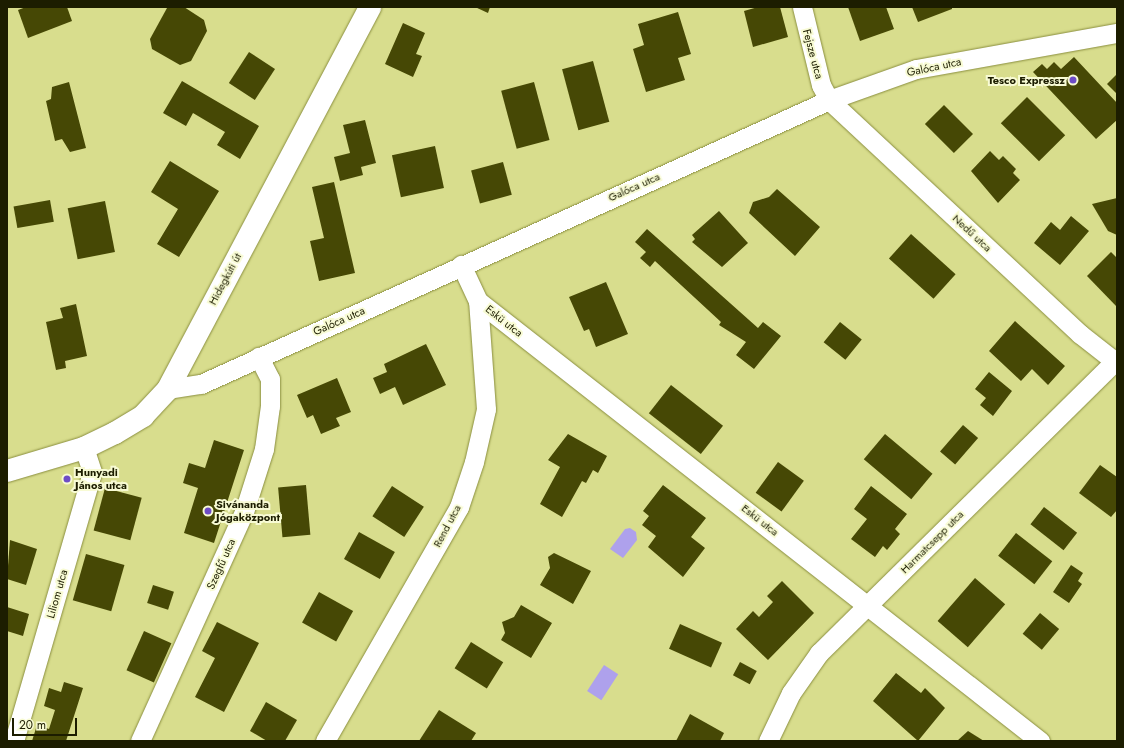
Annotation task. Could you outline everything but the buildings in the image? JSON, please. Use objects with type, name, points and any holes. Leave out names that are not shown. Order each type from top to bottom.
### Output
[{"type":"main road","name":"Hidegkúti út","points":[[7,471],[84,448],[143,416],[168,389],[370,7]]},
{"type":"street","name":"Fejsze utca","points":[[802,7],[821,85],[829,100]]},
{"type":"street","name":"Galóca utca","points":[[168,389],[200,384],[829,100],[916,69],[1117,33]]},
{"type":"street","name":"Nedű utca","points":[[829,100],[1080,334],[1116,361]]},
{"type":"street","name":"Rend utca","points":[[325,741],[459,507],[486,409],[478,301],[461,265]]},
{"type":"street","name":"Eskü utca","points":[[478,301],[868,604],[1040,741]]},
{"type":"street","name":"Szegfű utca","points":[[140,741],[244,512],[264,449],[270,406],[270,379],[259,357]]},
{"type":"street","name":"Harmatcsepp utca","points":[[768,741],[791,693],[820,653],[1116,361]]},
{"type":"street","name":"Liliom utca","points":[[14,741],[92,472],[84,448]]},
{"type":"shaded area","points":[[630,528],[636,532],[637,540],[623,558],[610,549],[625,529]]},
{"type":"shaded area","points":[[604,665],[618,674],[601,700],[587,691]]},
{"type":"place","name":"Tesco Expressz","points":[[1073,80]]},
{"type":"place","name":"Hunyadi János utca","points":[[67,479]]},
{"type":"place","name":"Sivánanda Jógaközpont","points":[[208,511]]}]
